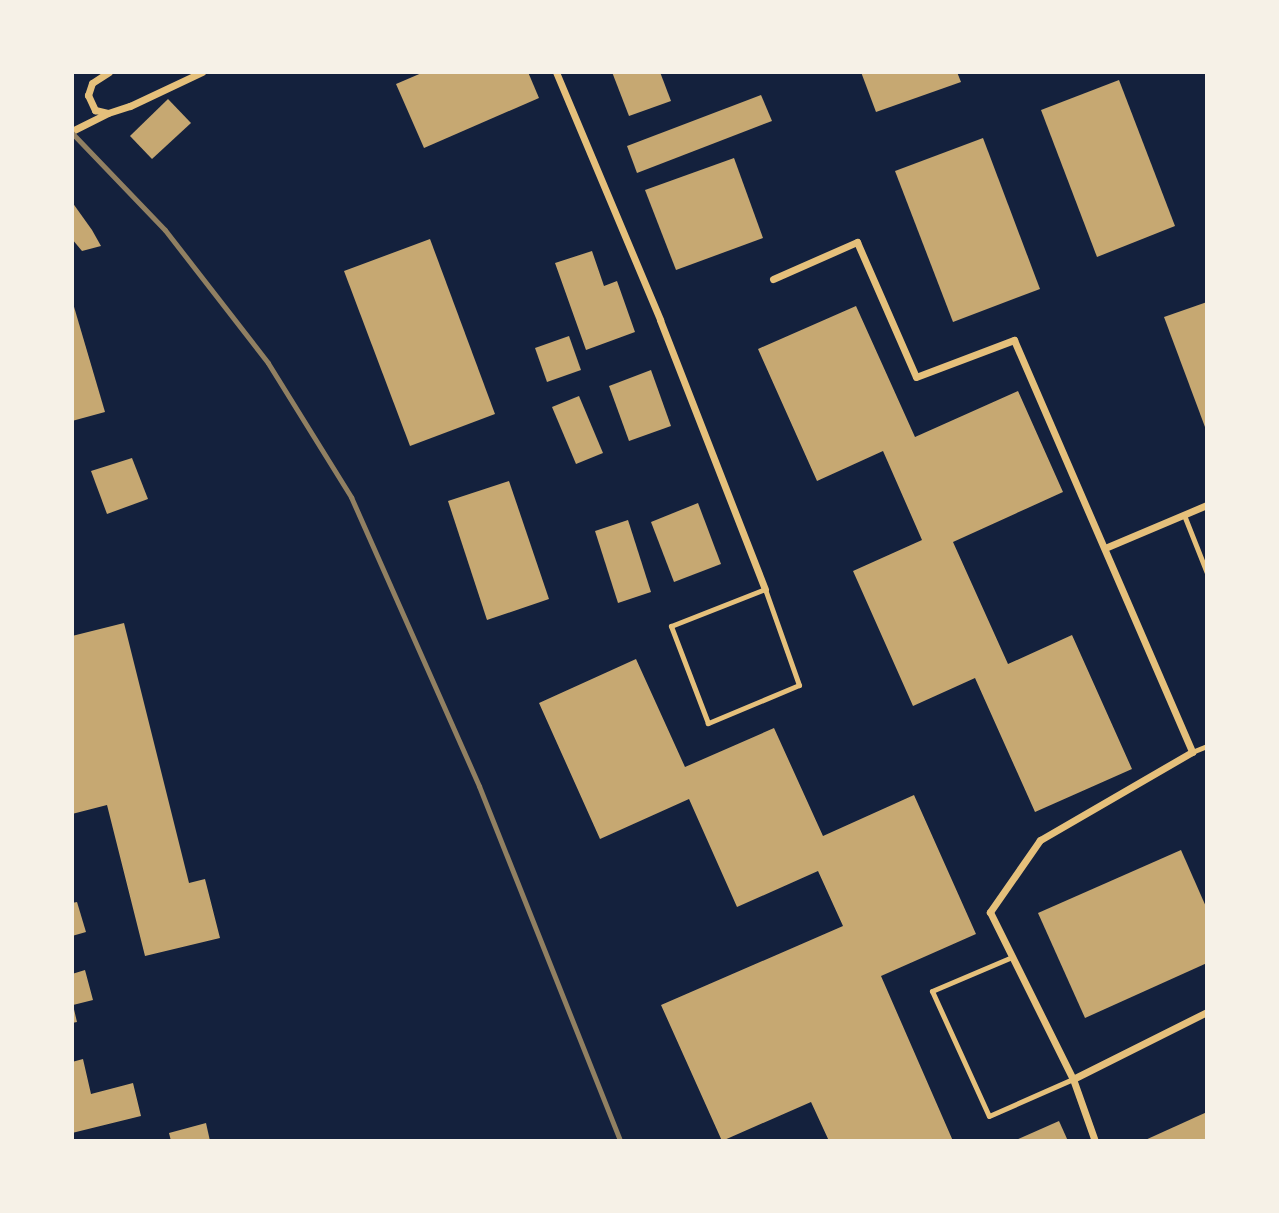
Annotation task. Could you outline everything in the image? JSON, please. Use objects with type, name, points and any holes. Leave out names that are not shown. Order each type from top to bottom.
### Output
[{"type":"street","points":[[108,113],[95,110],[88,95],[92,83],[109,72]]},
{"type":"street","points":[[72,131],[202,72]]},
{"type":"street","points":[[556,72],[660,320],[765,589]]},
{"type":"street","points":[[773,279],[857,242],[916,377],[1014,340],[1192,752],[1040,840],[990,912],[1073,1079],[1095,1141]]},
{"type":"street","points":[[1105,548],[1207,505]]},
{"type":"street","points":[[1073,1079],[1207,1012]]},
{"type":"lane","points":[[1185,515],[1207,573]]},
{"type":"lane","points":[[765,589],[799,685],[708,723],[671,626],[765,589]]},
{"type":"lane","points":[[1192,752],[1207,746]]},
{"type":"lane","points":[[1012,957],[932,991],[989,1116],[1073,1079]]},
{"type":"building","points":[[424,72],[528,72],[539,98],[424,148],[396,84]]},
{"type":"building","points":[[612,72],[660,72],[671,101],[629,116]]},
{"type":"building","points":[[861,72],[957,72],[961,82],[876,112]]},
{"type":"building","points":[[1119,80],[1175,226],[1097,257],[1041,110]]},
{"type":"building","points":[[761,95],[772,121],[637,173],[627,146]]},
{"type":"building","points":[[168,99],[191,123],[152,159],[130,136]]},
{"type":"building","points":[[983,138],[1040,289],[953,322],[895,171]]},
{"type":"building","points":[[734,158],[763,238],[676,270],[645,190]]},
{"type":"building","points":[[72,202],[101,246],[82,251],[72,239]]},
{"type":"building","points":[[430,239],[495,414],[410,446],[344,271]]},
{"type":"building","points":[[592,251],[604,286],[617,281],[635,332],[586,350],[555,263]]},
{"type":"building","points":[[72,300],[105,412],[72,421]]},
{"type":"building","points":[[1207,302],[1207,426],[1205,427],[1164,317]]},
{"type":"building","points":[[856,306],[915,437],[1018,391],[1063,492],[953,542],[1008,664],[1072,635],[1132,769],[1035,812],[975,678],[913,706],[853,571],[922,540],[883,451],[817,481],[758,349]]},
{"type":"building","points":[[569,336],[581,370],[547,382],[535,348]]},
{"type":"building","points":[[651,370],[671,426],[629,441],[609,386]]},
{"type":"building","points":[[579,396],[603,453],[576,464],[552,407]]},
{"type":"building","points":[[132,458],[148,499],[107,514],[91,471]]},
{"type":"building","points":[[509,481],[549,599],[487,620],[448,501]]},
{"type":"building","points":[[698,503],[721,564],[674,582],[651,522]]},
{"type":"building","points":[[628,520],[651,592],[618,603],[595,531]]},
{"type":"building","points":[[124,623],[189,883],[205,879],[220,938],[145,956],[107,805],[72,814],[72,636]]},
{"type":"building","points":[[636,659],[685,767],[774,728],[823,836],[914,795],[976,934],[881,976],[953,1141],[829,1141],[811,1102],[722,1141],[661,1005],[843,926],[818,871],[737,907],[689,799],[600,839],[539,703]]},
{"type":"building","points":[[1181,850],[1207,909],[1207,963],[1085,1018],[1038,913]]},
{"type":"building","points":[[77,902],[86,932],[72,936],[72,903]]},
{"type":"building","points":[[85,970],[93,1000],[73,1005],[77,1022],[72,1023],[72,974]]},
{"type":"building","points":[[83,1059],[91,1094],[133,1083],[141,1116],[72,1133],[72,1062]]},
{"type":"building","points":[[1207,1112],[1207,1141],[1143,1141]]},
{"type":"building","points":[[1059,1121],[1068,1141],[1014,1141]]},
{"type":"building","points":[[206,1123],[210,1141],[171,1141],[169,1133]]},
{"type":"railway","points":[[72,133],[165,230],[268,363],[351,497],[479,786],[620,1141]]}]
